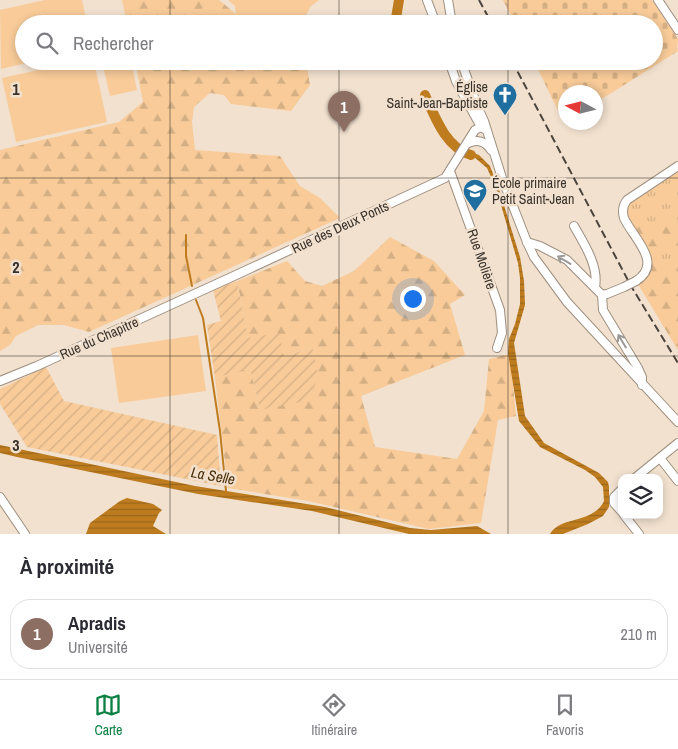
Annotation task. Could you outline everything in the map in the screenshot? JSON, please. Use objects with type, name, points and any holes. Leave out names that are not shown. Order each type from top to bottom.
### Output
[{"type":"street","points":[[427,0],[433,15]]},
{"type":"street","points":[[448,0],[450,15]]},
{"type":"street","points":[[658,0],[678,30]]},
{"type":"street","points":[[452,70],[456,81],[477,119],[480,133],[493,153],[536,261],[562,297],[678,422]]},
{"type":"street","points":[[464,70],[484,121],[480,133]]},
{"type":"street","points":[[477,119],[478,108]]},
{"type":"street","name":"Rue des Deux Ponts","points":[[197,293],[441,180],[450,172],[467,145],[480,133]]},
{"type":"street","points":[[602,295],[624,287],[646,271],[648,260],[626,223],[623,207],[628,200],[678,166]]},
{"type":"street","name":"Rue Molière","points":[[450,172],[500,310],[502,333],[497,348]]},
{"type":"street","points":[[574,226],[590,257],[595,276],[595,287]]},
{"type":"street","points":[[527,242],[537,244],[565,258],[602,295],[603,310],[638,368],[642,377],[642,385]]},
{"type":"street","name":"Rue du Chapitre","points":[[0,381],[197,293]]},
{"type":"street","points":[[641,474],[678,444]]},
{"type":"street","points":[[660,458],[678,481]]},
{"type":"street","points":[[618,494],[614,498],[614,503],[618,508]]},
{"type":"street","points":[[0,497],[25,534]]},
{"type":"street","points":[[627,519],[639,534]]},
{"type":"green space","points":[[45,0],[82,0],[85,15],[15,15],[15,66],[1,69],[0,10]]},
{"type":"green space","points":[[122,0],[219,0],[236,15],[125,15]]},
{"type":"green space","points":[[228,0],[319,0],[311,6],[306,15],[236,15],[235,6]]},
{"type":"green space","points":[[503,0],[652,0],[662,15],[510,15]]},
{"type":"green space","points":[[663,16],[678,39],[678,51],[663,60]]},
{"type":"green space","points":[[38,70],[96,70],[107,122],[16,142],[2,78]]},
{"type":"green space","points":[[104,70],[133,70],[137,90],[110,96]]},
{"type":"green space","points":[[137,70],[308,70],[310,85],[291,111],[231,104],[224,95],[210,93],[194,107],[192,122],[195,150],[280,156],[300,186],[320,198],[340,218],[89,332],[64,325],[38,325],[16,336],[10,345],[0,351],[0,150],[119,122],[143,102]]},
{"type":"green space","points":[[538,70],[648,70],[603,98],[603,85],[558,85],[558,111]]},
{"type":"green space","points":[[678,170],[678,350],[638,284],[650,269],[650,253],[627,220],[628,204]]},
{"type":"green space","points":[[628,204],[638,220],[648,223],[657,221],[678,232],[678,245],[673,249],[660,250],[658,256],[669,266],[678,267],[678,350],[638,284],[650,269],[650,253],[627,220]]},
{"type":"green space","points":[[390,237],[434,261],[465,295],[450,304],[465,355],[361,396],[375,447],[457,459],[484,411],[489,359],[510,354],[516,416],[498,420],[481,523],[429,529],[308,501],[228,488],[215,378],[250,367],[260,410],[312,347],[284,357],[248,339],[237,281],[287,261],[305,281],[322,286],[354,271]]},
{"type":"green space","points":[[237,281],[248,338],[279,333],[284,357],[312,347],[318,374],[311,400],[260,410],[250,368],[215,378],[207,325],[221,321],[213,290]]},
{"type":"green space","points":[[198,335],[206,391],[119,403],[111,348]]},
{"type":"green space","points":[[46,367],[64,401],[217,435],[221,486],[27,447],[0,404],[0,389]]},
{"type":"shaded area","points":[[465,150],[479,155],[490,166],[520,257],[525,305],[514,343],[525,416],[544,443],[599,473],[608,482],[609,507],[603,516],[563,534],[550,534],[561,524],[585,517],[599,508],[604,501],[603,487],[595,477],[585,470],[540,447],[519,421],[508,353],[509,339],[520,304],[518,263],[496,188],[487,168],[474,157],[462,154]]},
{"type":"shaded area","points":[[0,445],[195,486],[325,507],[410,528],[431,530],[477,526],[491,534],[409,534],[312,511],[198,494],[17,457],[0,453]]},
{"type":"shaded area","points":[[127,498],[153,504],[162,510],[153,526],[166,534],[86,534],[90,523]]},
{"type":"waterway","points":[[396,15],[399,0]]},
{"type":"waterway","points":[[425,95],[437,122],[448,139],[462,151],[471,155]]},
{"type":"waterway","points":[[186,235],[186,256],[192,286]]},
{"type":"waterway","name":"La Selle","points":[[196,300],[203,318],[220,431],[226,491]]},
{"type":"railway","points":[[479,0],[487,15]]},
{"type":"railway","points":[[517,70],[631,286],[678,363]]},
{"type":"place","name":"Église Saint-Jean-Baptiste","points":[[505,116]]},
{"type":"place","name":"Apradis","points":[[344,132]]},
{"type":"place","name":"École primaire Petit Saint-Jean","points":[[475,212]]}]
